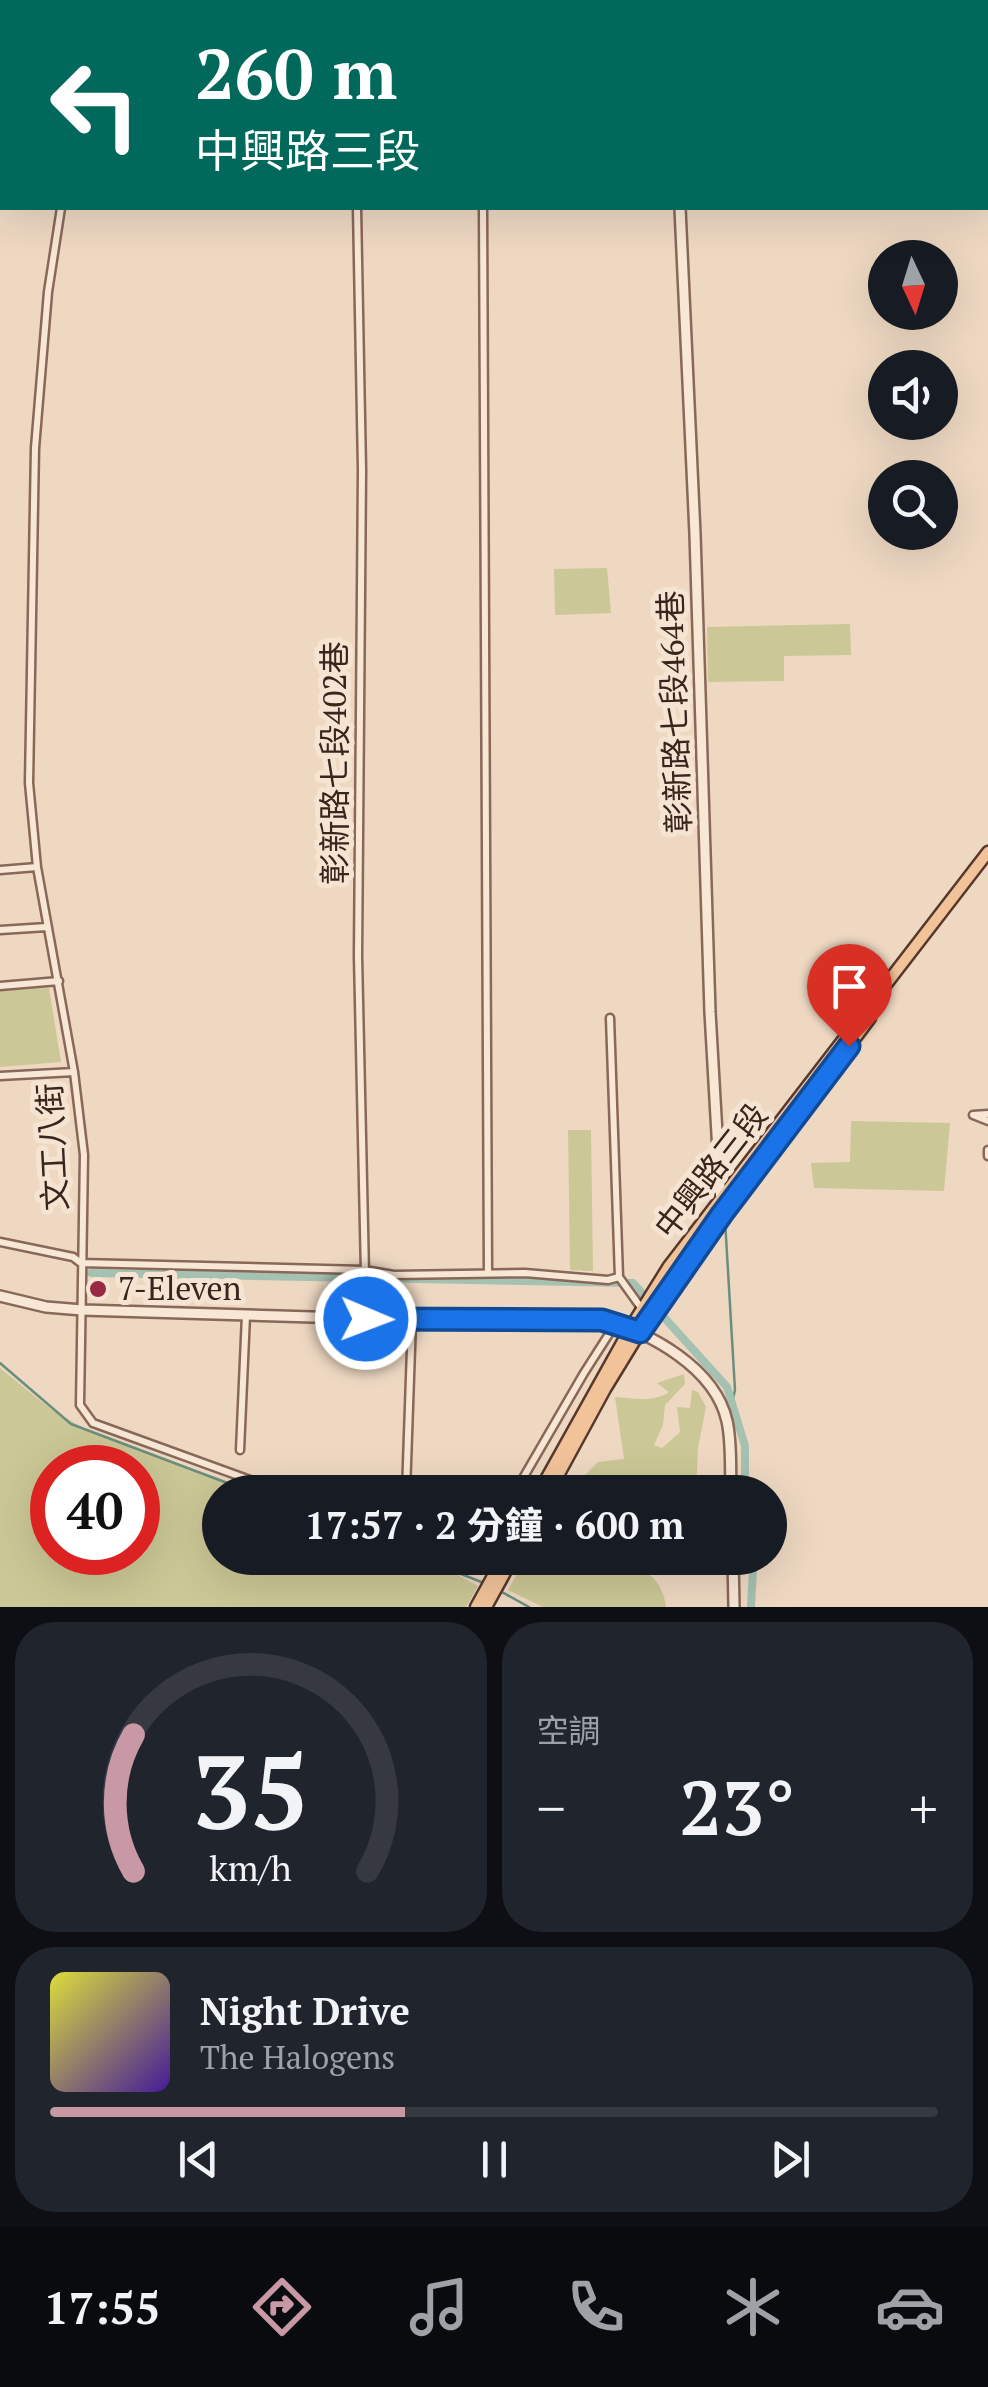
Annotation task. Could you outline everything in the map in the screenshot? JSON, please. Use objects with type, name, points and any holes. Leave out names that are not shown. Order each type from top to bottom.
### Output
[{"type":"main road","name":"中興路三段","points":[[558,1475],[643,1309],[720,1198],[988,852]]},
{"type":"main road","name":"中興路三段","points":[[643,1309],[722,1214],[988,863]]},
{"type":"main road","name":"中興路三段","points":[[548,1475],[635,1330]]},
{"type":"main road","points":[[476,1607],[494,1575]]},
{"type":"main road","points":[[486,1607],[504,1575]]},
{"type":"street","name":"文工八街","points":[[61,210],[48,292],[35,448],[29,783],[37,867],[74,1072],[84,1155],[78,1393],[80,1406],[92,1424],[235,1475]]},
{"type":"street","name":"彰新路七段402巷","points":[[357,210],[362,470],[358,956],[366,1319]]},
{"type":"street","points":[[483,210],[488,1273]]},
{"type":"street","name":"彰新路七段464巷","points":[[680,210],[710,1012],[722,1214]]},
{"type":"street","points":[[0,870],[37,867]]},
{"type":"street","points":[[0,930],[47,926]]},
{"type":"street","points":[[0,986],[59,981]]},
{"type":"street","points":[[610,1018],[620,1279],[643,1309]]},
{"type":"street","points":[[0,1076],[74,1072]]},
{"type":"street","points":[[0,1242],[73,1257],[82,1264],[620,1279]]},
{"type":"street","points":[[0,1296],[46,1307],[82,1310],[412,1320],[602,1320],[635,1330],[689,1364],[714,1390],[727,1419],[730,1475]]},
{"type":"street","points":[[240,1450],[246,1315]]},
{"type":"street","points":[[407,1475],[412,1320]]},
{"type":"street","points":[[525,1475],[616,1324]]},
{"type":"street","points":[[733,1575],[734,1607]]},
{"type":"shaded area","points":[[607,568],[611,613],[555,615],[554,569]]},
{"type":"shaded area","points":[[850,624],[851,655],[784,656],[784,681],[708,682],[707,627]]},
{"type":"shaded area","points":[[49,988],[61,1062],[0,1067],[0,991]]},
{"type":"shaded area","points":[[851,1121],[950,1123],[944,1191],[814,1188],[811,1163],[850,1162]]},
{"type":"shaded area","points":[[568,1130],[591,1130],[593,1271],[570,1270]]},
{"type":"shaded area","points":[[0,1368],[52,1410],[92,1433],[126,1445],[30,1445],[30,1575],[160,1575],[160,1457],[210,1475],[202,1475],[202,1575],[458,1575],[478,1586],[466,1607],[0,1607]]},
{"type":"shaded area","points":[[684,1374],[685,1384],[665,1405],[663,1425],[654,1445],[662,1448],[680,1432],[677,1407],[690,1408],[692,1390],[698,1392],[706,1407],[697,1475],[585,1475],[598,1462],[624,1459],[615,1397],[656,1398],[669,1392],[657,1383]]},
{"type":"shaded area","points":[[516,1575],[650,1575],[660,1587],[666,1607],[543,1607],[508,1590]]},
{"type":"waterway","points":[[688,281],[701,593]]},
{"type":"waterway","points":[[713,981],[717,1052]]},
{"type":"waterway","points":[[725,1220],[735,1390],[732,1403]]},
{"type":"waterway","points":[[91,1273],[633,1283],[727,1387],[745,1446],[745,1475]]},
{"type":"waterway","points":[[0,1363],[71,1424],[206,1475]]},
{"type":"waterway","points":[[464,1575],[484,1583]]},
{"type":"waterway","points":[[751,1607],[753,1575]]},
{"type":"waterway","points":[[500,1591],[529,1607]]},
{"type":"place","name":"7-Eleven","points":[[98,1289]]},
{"type":"route","points":[[366,1319],[602,1320],[640,1332],[722,1214],[849,1046]]}]
